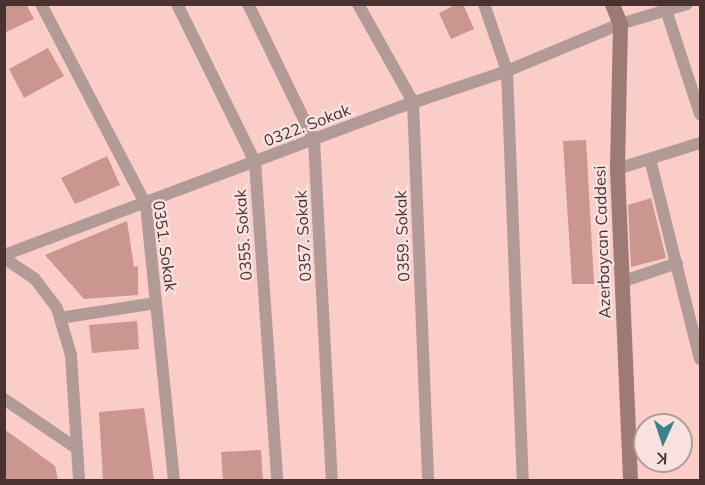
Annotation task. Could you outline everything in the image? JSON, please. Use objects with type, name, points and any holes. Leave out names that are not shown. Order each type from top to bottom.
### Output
[{"type":"street","name":"0351. Sokak","points":[[41,4],[146,205],[174,480]]},
{"type":"street","name":"0355. Sokak","points":[[177,4],[255,162],[277,480]]},
{"type":"street","name":"0357. Sokak","points":[[248,4],[314,140],[332,480]]},
{"type":"street","name":"0359. Sokak","points":[[358,4],[413,102],[429,480]]},
{"type":"street","points":[[483,4],[507,70],[523,480]]},
{"type":"street","name":"Azerbaycan Caddesi","points":[[612,4],[620,24],[617,169],[630,480]]},
{"type":"street","name":"0322. Sokak","points":[[4,257],[413,102],[507,70],[620,24],[665,8],[687,4]]},
{"type":"street","points":[[665,8],[700,114]]},
{"type":"street","points":[[617,169],[700,143]]},
{"type":"street","points":[[650,159],[700,359]]},
{"type":"street","points":[[4,257],[34,279],[57,308],[71,355],[79,480]]},
{"type":"street","points":[[621,282],[677,263]]},
{"type":"street","points":[[60,318],[156,303]]},
{"type":"street","points":[[4,399],[76,448]]},
{"type":"building","points":[[4,4],[26,4],[34,19],[4,33]]},
{"type":"building","points":[[457,4],[463,4],[474,29],[451,39],[439,13]]},
{"type":"building","points":[[48,48],[64,76],[24,98],[9,69]]},
{"type":"building","points":[[586,140],[594,284],[572,284],[563,141]]},
{"type":"building","points":[[107,156],[120,185],[75,204],[61,178]]},
{"type":"building","points":[[651,198],[666,258],[631,267],[628,205]]},
{"type":"building","points":[[127,221],[134,267],[138,266],[138,295],[84,299],[45,255]]},
{"type":"building","points":[[137,321],[139,349],[92,353],[89,325]]},
{"type":"building","points":[[144,408],[154,480],[103,480],[99,412]]},
{"type":"building","points":[[4,429],[55,466],[58,480],[4,480]]},
{"type":"building","points":[[261,450],[263,480],[223,480],[221,452]]}]
